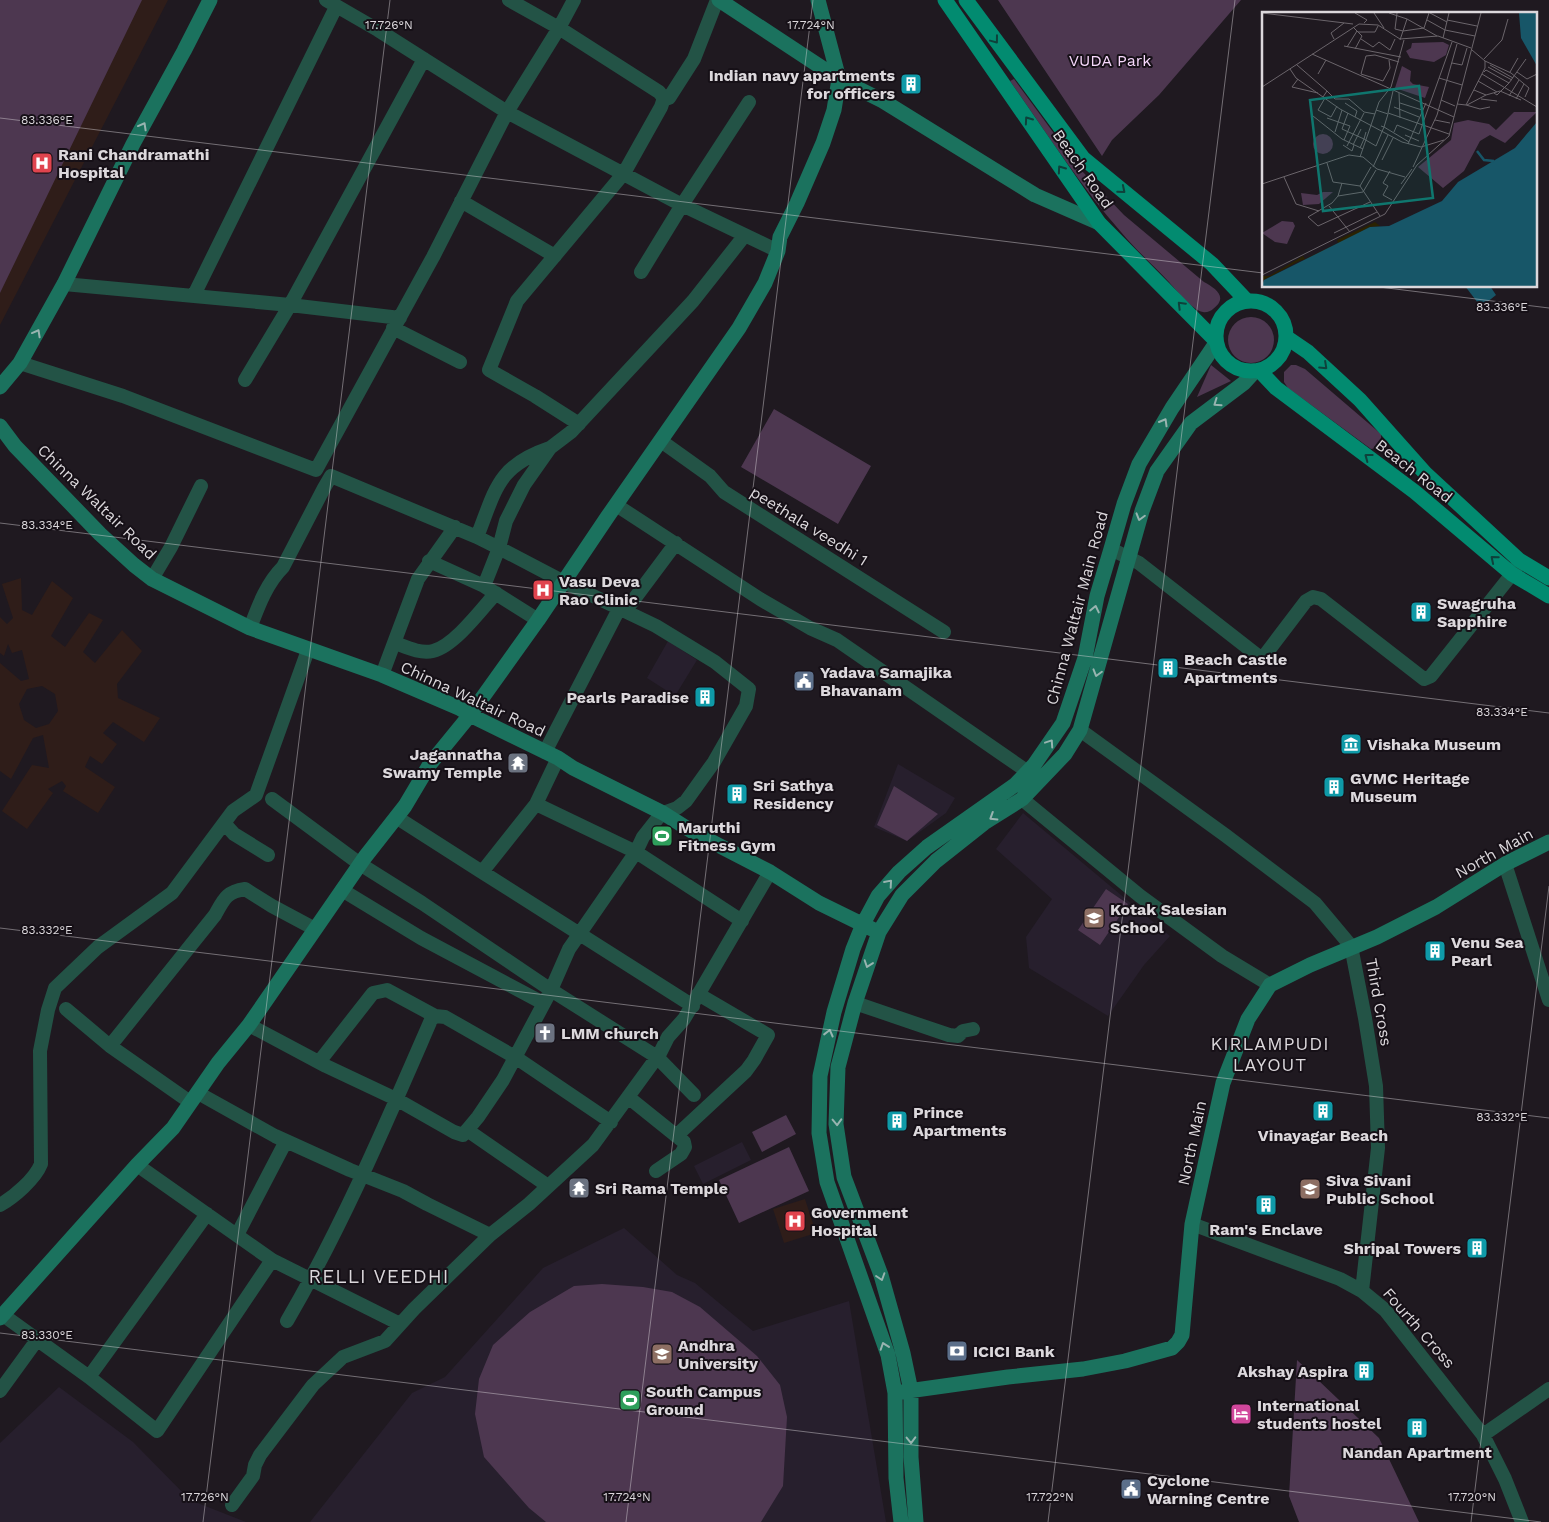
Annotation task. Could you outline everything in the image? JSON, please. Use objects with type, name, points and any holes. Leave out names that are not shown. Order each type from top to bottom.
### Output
[{"type":"main road","name":"Beach Road","points":[[945,0],[1099,223],[1216,342]]},
{"type":"main road","name":"Beach Road","points":[[966,0],[1083,158],[1212,264],[1246,300]]},
{"type":"main road","points":[[1246,300],[1260,302],[1273,308],[1282,319],[1286,332],[1285,346],[1278,359],[1268,368],[1257,371],[1240,371],[1228,364],[1219,354],[1216,342],[1216,326],[1223,314],[1233,305],[1246,300]]},
{"type":"main road","name":"Beach Road","points":[[1286,337],[1308,352],[1360,400],[1425,473],[1519,560],[1549,578]]},
{"type":"main road","name":"Beach Road","points":[[1257,371],[1276,388],[1415,492],[1512,574],[1549,596]]},
{"type":"street","points":[[0,387],[20,363],[64,284],[133,144],[210,0]]},
{"type":"street","points":[[509,0],[559,28],[659,92],[664,98],[662,107],[624,173],[517,301],[489,370],[535,396],[578,424]]},
{"type":"street","points":[[316,470],[507,112],[559,28],[574,0]]},
{"type":"street","points":[[670,98],[694,59],[718,0],[839,79],[883,101],[1035,195],[1099,223]]},
{"type":"street","points":[[272,1260],[157,1431],[89,1377],[2,1316],[137,1165],[173,1128],[218,1063],[250,1026],[360,864],[405,806],[430,764],[470,715],[538,620],[739,328],[765,283],[778,251],[780,237],[823,143],[834,110],[839,79],[818,0]]},
{"type":"street","points":[[194,295],[331,3],[378,30],[507,112],[682,205],[778,251]]},
{"type":"street","points":[[245,380],[290,305],[424,59]]},
{"type":"street","points":[[641,272],[682,205],[750,102]]},
{"type":"street","points":[[461,201],[556,256]]},
{"type":"street","points":[[395,643],[413,649],[433,651],[466,627],[490,589],[506,521],[524,485],[550,448],[578,424],[693,301],[746,235]]},
{"type":"street","points":[[64,284],[290,305],[396,323],[460,362]]},
{"type":"street","name":"Chinna Waltair Main Road","points":[[901,1522],[896,1478],[895,1393],[888,1355],[827,1182],[819,1133],[820,1076],[828,1037],[853,949],[863,924],[878,896],[899,872],[927,847],[1006,792],[1028,772],[1064,723],[1085,658],[1098,596],[1124,504],[1139,464],[1172,408],[1216,342]]},
{"type":"street","points":[[20,363],[123,396],[316,470],[478,537],[564,582],[656,626],[715,662],[749,688],[746,706],[714,762],[686,801],[676,808],[663,813],[644,836],[636,852],[579,934],[503,1080],[463,1135],[396,1099],[250,1026]]},
{"type":"street","points":[[916,1522],[911,1457],[911,1391],[903,1353],[881,1275],[844,1177],[836,1124],[838,1067],[855,1003],[879,932],[902,894],[936,861],[984,823],[1022,799],[1064,754],[1080,730],[1142,511],[1157,471],[1191,423],[1257,371]]},
{"type":"street","name":"Chinna Waltair Road","points":[[0,426],[15,446],[100,534],[152,579],[250,628],[382,676],[445,702],[663,813],[693,832],[770,872],[819,903],[879,932]]},
{"type":"street","name":"peethala veedhi 1","points":[[661,441],[710,476],[724,492],[944,632]]},
{"type":"street","points":[[478,537],[497,486],[504,475],[513,465],[550,448]]},
{"type":"street","points":[[250,628],[261,601],[275,575],[283,567],[331,476]]},
{"type":"street","points":[[152,579],[171,547],[201,486]]},
{"type":"street","points":[[616,505],[780,612],[838,640],[1028,772]]},
{"type":"street","points":[[382,676],[418,579],[455,527]]},
{"type":"street","points":[[482,872],[536,804],[552,755],[623,609],[676,543]]},
{"type":"street","points":[[1111,549],[1130,557],[1262,659],[1306,601],[1313,597],[1321,599],[1424,679],[1431,676],[1512,574],[1519,560]]},
{"type":"street","points":[[429,561],[490,589],[538,620]]},
{"type":"street","points":[[0,1205],[7,1201],[36,1174],[41,1164],[40,1051],[48,1010],[55,988],[98,947],[172,893],[233,812],[256,795],[308,650]]},
{"type":"street","name":"Third Cross","points":[[1080,730],[1314,903],[1351,946],[1376,1086],[1378,1148],[1362,1291]]},
{"type":"street","points":[[272,799],[360,864],[657,1058],[694,1095]]},
{"type":"street","points":[[1022,799],[1140,896],[1222,956],[1270,985]]},
{"type":"street","points":[[536,804],[636,852],[742,921]]},
{"type":"street","points":[[396,817],[579,934],[695,1000],[768,1035],[746,1071],[676,1136]]},
{"type":"street","points":[[224,823],[234,834],[268,855]]},
{"type":"street","name":"North Main","points":[[895,1393],[1083,1369],[1125,1361],[1172,1348],[1182,1335],[1192,1224],[1223,1083],[1248,1019],[1270,985],[1351,946],[1376,937],[1436,907],[1505,864],[1549,842]]},
{"type":"street","points":[[1505,864],[1549,1000]]},
{"type":"street","points":[[232,1505],[253,1476],[255,1465],[260,1455],[313,1385],[343,1357],[385,1341],[490,1235],[529,1204],[593,1145],[657,1058],[668,1037],[684,1019],[770,872]]},
{"type":"street","points":[[110,1046],[233,891],[245,889],[272,906],[316,929]]},
{"type":"street","points":[[342,890],[421,938],[543,1003]]},
{"type":"street","points":[[319,1062],[373,993],[387,990],[435,1016],[445,1018],[514,1057],[611,1122]]},
{"type":"street","points":[[855,1003],[948,1035],[958,1036],[963,1031],[973,1029]]},
{"type":"street","points":[[66,1009],[110,1046],[194,1097],[286,1141],[404,1191],[490,1235]]},
{"type":"street","points":[[287,1321],[311,1279],[362,1174],[435,1016]]},
{"type":"street","points":[[628,1097],[684,1142],[684,1151],[656,1170]]},
{"type":"street","points":[[467,1130],[548,1186]]},
{"type":"street","points":[[237,1235],[286,1141]]},
{"type":"street","points":[[137,1165],[272,1260],[400,1324]]},
{"type":"street","points":[[89,1377],[207,1214]]},
{"type":"street","name":"Fourth Cross","points":[[1192,1224],[1340,1279],[1362,1291],[1385,1310],[1483,1435],[1505,1479],[1522,1522]]},
{"type":"street","points":[[0,1391],[38,1340]]},
{"type":"street","points":[[1483,1435],[1549,1389]]},
{"type":"shaded area","name":"Rani Chandramathi Hospital","points":[[0,0],[168,0],[0,325]]},
{"type":"shaded area","points":[[21,578],[22,610],[32,615],[52,581],[73,598],[51,636],[65,647],[89,613],[103,620],[83,652],[95,663],[122,630],[142,651],[117,684],[118,698],[160,718],[144,742],[113,722],[103,733],[117,744],[102,764],[90,756],[85,767],[115,787],[98,813],[63,791],[66,786],[62,781],[48,789],[53,793],[27,829],[2,811],[32,765],[49,768],[43,735],[33,738],[11,779],[0,771],[0,663],[21,681],[29,679],[22,650],[12,653],[8,644],[4,656],[0,653],[0,617],[7,624],[13,618],[2,584]],"holes":[[[42,686],[55,694],[58,711],[49,724],[36,728],[24,720],[19,704],[27,689]]]},
{"type":"shaded area","points":[[668,641],[697,660],[675,696],[647,678]]},
{"type":"shaded area","points":[[898,764],[955,798],[946,813],[907,841],[874,827]]},
{"type":"shaded area","name":"Kotak Salesian School","points":[[1023,813],[1170,936],[1144,965],[1108,1016],[1029,968],[1026,937],[1052,899],[996,849]]},
{"type":"shaded area","points":[[742,1142],[751,1160],[703,1184],[694,1166]]},
{"type":"shaded area","name":"Government Hospital","points":[[805,1199],[816,1233],[784,1243],[773,1209]]},
{"type":"shaded area","name":"Andhra University","points":[[624,1228],[677,1275],[695,1283],[753,1331],[849,1301],[886,1522],[310,1522],[412,1393],[445,1377],[543,1268]]},
{"type":"shaded area","points":[[59,1387],[133,1442],[190,1500],[246,1522],[0,1522],[0,1443]]},
{"type":"green space","name":"Rani Chandramathi Hospital","points":[[0,0],[142,0],[0,293]]},
{"type":"green space","name":"VUDA Park","points":[[998,0],[1241,0],[1159,95],[1112,140],[1102,156]]},
{"type":"green space","points":[[1014,79],[1080,169],[1124,215],[1216,290],[1220,297],[1218,305],[1208,312],[1203,312],[1189,304],[1127,239],[1091,196],[1064,158],[1010,81]]},
{"type":"green space","points":[[1251,317],[1264,321],[1270,327],[1274,340],[1270,353],[1264,359],[1251,363],[1238,359],[1232,353],[1228,340],[1232,327],[1238,321]]},
{"type":"green space","points":[[1211,365],[1231,381],[1197,397]]},
{"type":"green space","points":[[1291,365],[1305,369],[1381,434],[1381,443],[1376,448],[1371,449],[1288,388],[1284,382],[1284,372]]},
{"type":"green space","points":[[774,409],[871,466],[838,524],[741,467]]},
{"type":"green space","points":[[894,786],[938,814],[907,841],[877,825]]},
{"type":"green space","points":[[1106,889],[1128,904],[1100,945],[1078,930]]},
{"type":"green space","points":[[786,1115],[796,1134],[762,1152],[752,1132]]},
{"type":"green space","points":[[789,1147],[809,1191],[739,1223],[719,1180]]},
{"type":"green space","name":"South Campus Ground","points":[[602,1284],[643,1287],[672,1292],[700,1307],[757,1356],[780,1385],[787,1417],[783,1486],[761,1522],[546,1522],[529,1508],[484,1457],[475,1414],[479,1379],[493,1345],[530,1312],[574,1286]]},
{"type":"green space","points":[[1297,1360],[1379,1438],[1419,1522],[1299,1522],[1289,1496]]},
{"type":"water","points":[[1467,288],[1491,288],[1496,295],[1481,307]]},
{"type":"place","name":"Indian navy apartments for officers","points":[[911,84]]},
{"type":"place","name":"Rani Chandramathi Hospital","points":[[42,163]]},
{"type":"place","name":"Vasu Deva Rao Clinic","points":[[543,590]]},
{"type":"place","name":"Swagruha Sapphire","points":[[1421,612]]},
{"type":"place","name":"Beach Castle Apartments","points":[[1168,668]]},
{"type":"place","name":"Yadava Samajika Bhavanam","points":[[804,681]]},
{"type":"place","name":"Pearls Paradise","points":[[705,697]]},
{"type":"place","name":"Vishaka Museum","points":[[1351,744]]},
{"type":"place","name":"Jagannatha Swamy Temple","points":[[518,763]]},
{"type":"place","name":"GVMC Heritage Museum","points":[[1334,787]]},
{"type":"place","name":"Sri Sathya Residency","points":[[737,794]]},
{"type":"place","name":"Maruthi Fitness Gym","points":[[662,836]]},
{"type":"place","name":"Kotak Salesian School","points":[[1094,918]]},
{"type":"place","name":"Venu Sea Pearl","points":[[1435,951]]},
{"type":"place","name":"LMM church","points":[[545,1033]]},
{"type":"place","name":"Vinayagar Beach","points":[[1323,1111]]},
{"type":"place","name":"Prince Apartments","points":[[897,1121]]},
{"type":"place","name":"Sri Rama Temple","points":[[579,1188]]},
{"type":"place","name":"Siva Sivani Public School","points":[[1310,1189]]},
{"type":"place","name":"Ram's Enclave","points":[[1266,1205]]},
{"type":"place","name":"Government Hospital","points":[[795,1221]]},
{"type":"place","name":"Shripal Towers","points":[[1477,1248]]},
{"type":"place","name":"ICICI Bank","points":[[957,1351]]},
{"type":"place","name":"Andhra University","points":[[662,1354]]},
{"type":"place","name":"Akshay Aspira","points":[[1364,1371]]},
{"type":"place","name":"South Campus Ground","points":[[630,1400]]},
{"type":"place","name":"International students hostel","points":[[1241,1414]]},
{"type":"place","name":"Nandan Apartment","points":[[1417,1428]]},
{"type":"place","name":"Cyclone Warning Centre","points":[[1131,1489]]},
{"type":"district","name":"KIRLAMPUDI LAYOUT","points":[[1270,1053]]},
{"type":"district","name":"RELLI VEEDHI","points":[[379,1276]]}]
